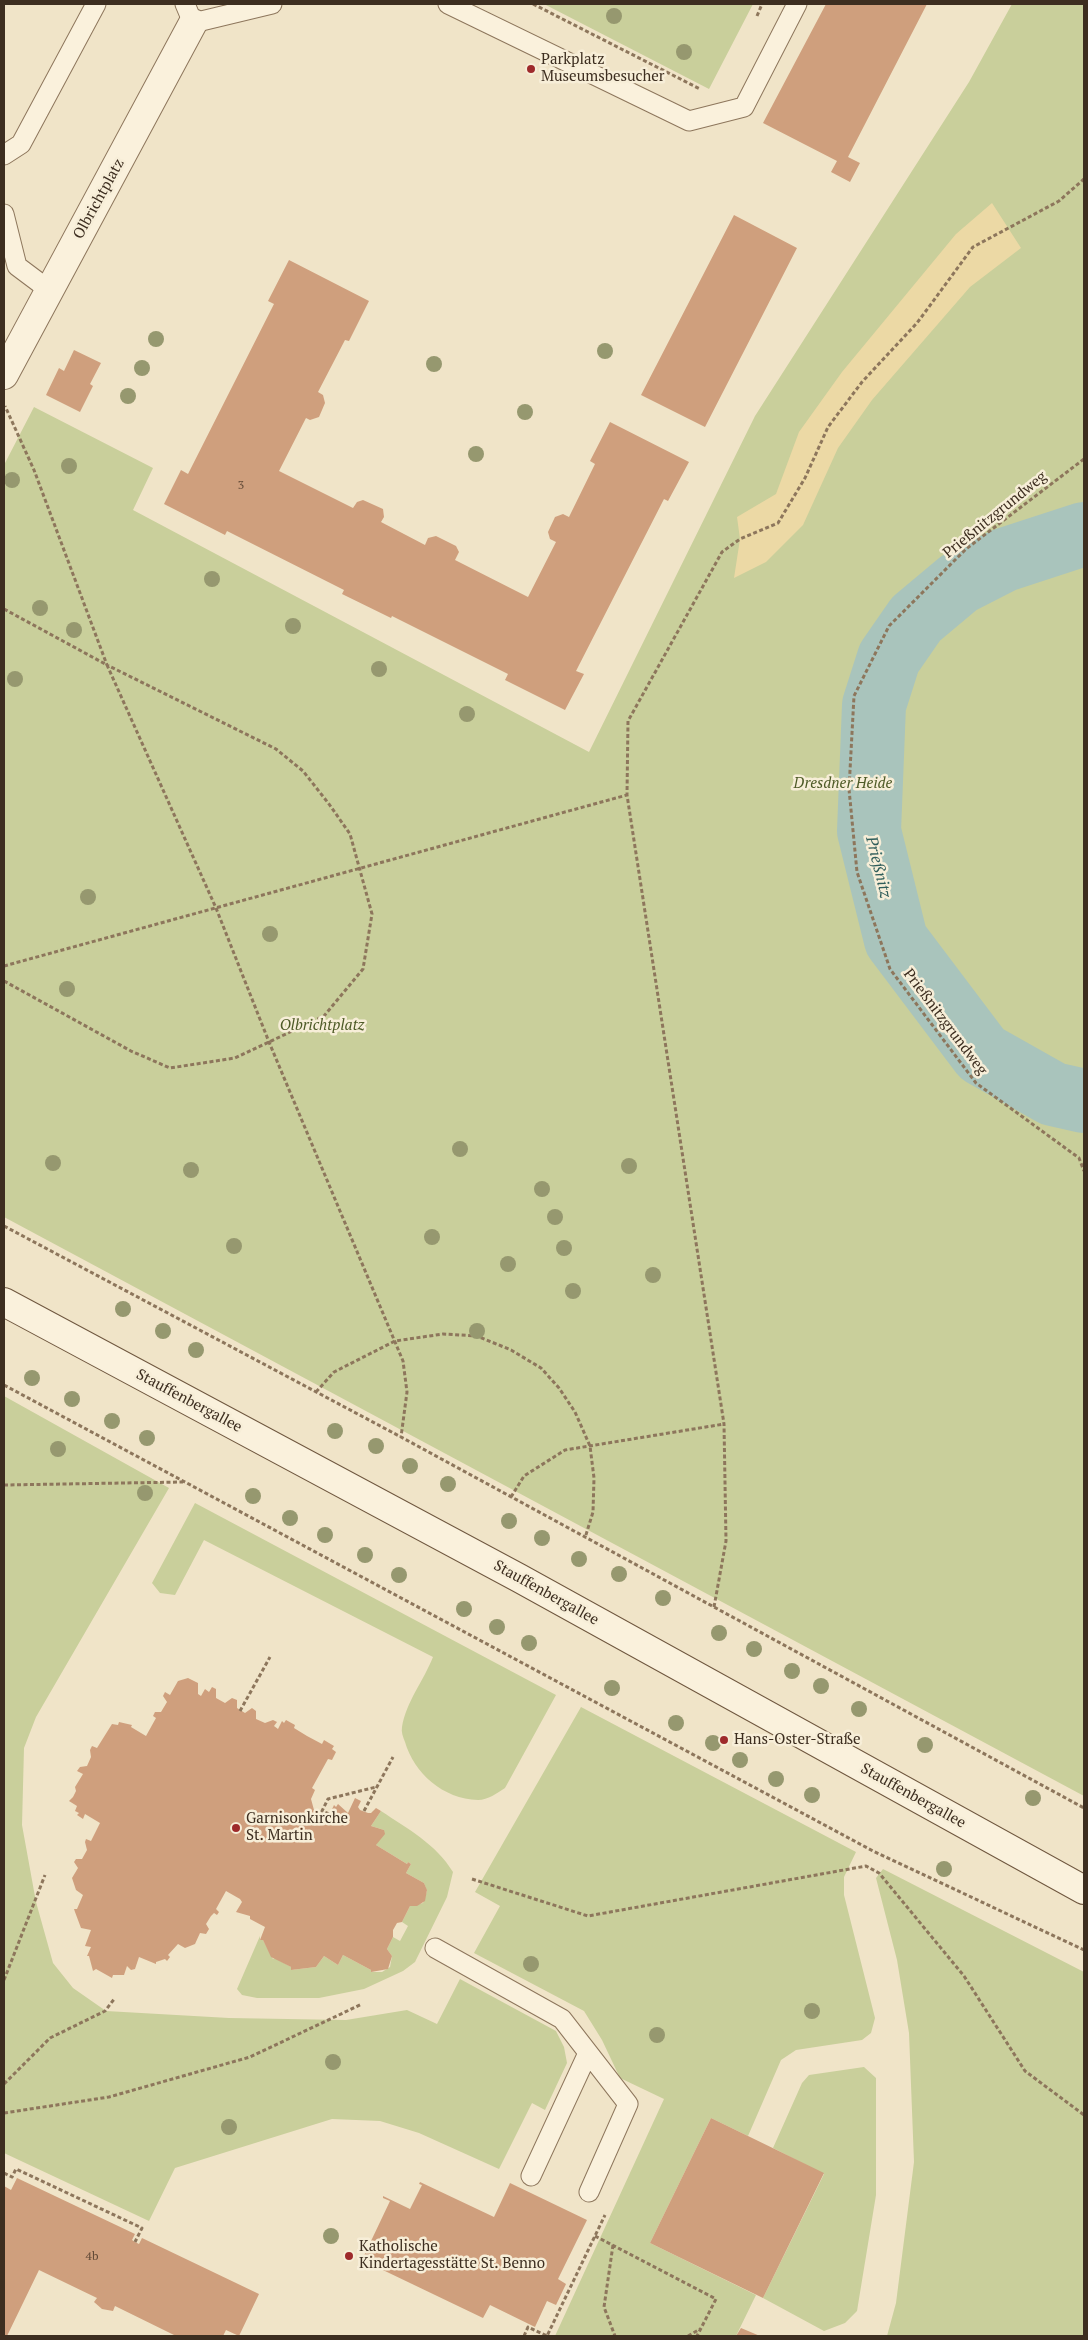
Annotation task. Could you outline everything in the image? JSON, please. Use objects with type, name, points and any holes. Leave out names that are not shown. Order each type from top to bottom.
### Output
[{"type":"main road","name":"Olbrichtplatz","points":[[4,375],[189,14]]},
{"type":"main road","name":"Stauffenbergallee","points":[[4,1302],[551,1595],[1084,1890]]},
{"type":"lane","points":[[4,155],[21,144],[96,4]]},
{"type":"lane","name":"Olbrichtplatz","points":[[189,14],[272,4]]},
{"type":"lane","points":[[448,4],[689,121],[744,107],[798,4]]},
{"type":"lane","points":[[4,214],[17,266],[49,290]]},
{"type":"lane","points":[[435,1948],[562,2019],[628,2104],[589,2192]]},
{"type":"lane","points":[[531,2176],[588,2053]]},
{"type":"path","points":[[533,4],[700,89]]},
{"type":"path","points":[[714,1608],[726,1541],[724,1424],[627,795],[628,721],[722,552],[740,539],[778,523],[805,478],[828,427],[862,382],[917,323],[973,247],[1059,201],[1084,179]]},
{"type":"path","points":[[4,403],[34,470],[107,665],[216,908],[268,1042],[403,1361],[407,1392],[401,1437]]},
{"type":"path","name":"Prießnitzgrundweg","points":[[1084,459],[966,549],[889,626],[854,696],[849,789],[857,872],[890,969],[976,1083],[1079,1158],[1084,1171]]},
{"type":"path","points":[[4,609],[107,665],[276,748],[303,771],[350,834],[372,914],[363,969],[324,1016],[235,1058],[170,1068],[131,1051],[4,980]]},
{"type":"path","points":[[4,966],[627,795]]},
{"type":"path","points":[[4,1226],[401,1437],[1084,1808]]},
{"type":"path","points":[[316,1392],[334,1372],[395,1341],[443,1334],[478,1336],[511,1350],[540,1368],[559,1388],[574,1412],[590,1446],[594,1478],[593,1512],[585,1538]]},
{"type":"path","points":[[4,1385],[873,1851],[1084,1950]]},
{"type":"path","points":[[511,1497],[524,1476],[565,1450],[724,1424]]},
{"type":"path","points":[[4,1485],[184,1482]]},
{"type":"path","points":[[240,1711],[270,1657]]},
{"type":"path","points":[[364,1811],[392,1757]]},
{"type":"path","points":[[329,1814],[322,1811],[328,1799],[376,1787]]},
{"type":"path","points":[[472,1879],[588,1916],[866,1866],[879,1873],[964,1976],[1025,2071],[1084,2115]]},
{"type":"path","points":[[4,1980],[45,1875]]},
{"type":"path","points":[[4,2084],[50,2038],[105,2011],[115,1998]]},
{"type":"path","points":[[4,2113],[109,2097],[250,2057],[362,2004]]},
{"type":"path","points":[[4,2173],[12,2177],[16,2169],[142,2228],[135,2242]]},
{"type":"path","points":[[524,2336],[528,2327],[547,2336],[595,2236],[716,2299],[697,2336]]},
{"type":"path","points":[[612,2246],[604,2307],[615,2336]]},
{"type":"path","points":[[688,2336],[701,2329]]},
{"type":"green space","points":[[544,4],[753,4],[709,89]]},
{"type":"green space","name":"Dresdner Heide","points":[[1012,4],[1084,4],[1084,1796],[4,1217],[4,465],[34,407],[153,468],[133,510],[589,752],[755,416],[969,82]]},
{"type":"green space","points":[[4,1396],[169,1488],[36,1717],[24,1748],[22,1825],[36,1902],[53,1963],[73,1988],[106,2011],[229,2018],[346,2020],[407,2010],[437,2024],[460,1979],[556,2031],[564,2047],[567,2063],[545,2110],[532,2103],[499,2169],[419,2133],[380,2121],[332,2119],[175,2168],[149,2221],[4,2153]]},
{"type":"green space","points":[[195,1503],[556,1695],[505,1788],[482,1800],[453,1795],[432,1782],[415,1764],[409,1753],[402,1733],[402,1727],[407,1709],[433,1657],[204,1540],[175,1595],[160,1593],[152,1583]]},
{"type":"green space","points":[[581,1707],[856,1852],[844,1877],[844,1895],[875,2018],[871,2033],[862,2040],[796,2050],[781,2060],[748,2136],[711,2118],[650,2243],[756,2295],[736,2336],[555,2336],[664,2099],[620,2078],[602,2040],[584,2011],[474,1953],[500,1906],[475,1892]]},
{"type":"green space","points":[[381,1811],[430,1845],[453,1872],[447,1897],[415,1962],[403,1971],[364,1989],[319,1998],[257,1998],[242,1995],[237,1989],[260,1936],[260,1940],[263,1940],[273,1959],[275,1958],[291,1967],[291,1970],[316,1967],[324,1956],[338,1965],[343,1955],[371,1970],[371,1972],[382,1972],[390,1967],[392,1956],[387,1949],[393,1937],[400,1941],[408,1926],[402,1922],[410,1906],[423,1903],[427,1891],[424,1883],[406,1873],[411,1864],[408,1862],[407,1864],[376,1845],[384,1830],[371,1826]]},
{"type":"green space","points":[[883,1869],[1084,1972],[1084,2336],[887,2336],[896,2303],[914,2162],[909,2033],[897,1960],[876,1878]]},
{"type":"green space","points":[[864,2067],[876,2078],[876,2195],[857,2311],[845,2323],[824,2331],[763,2298],[824,2174],[773,2148],[802,2083],[809,2075]]},
{"type":"sand","points":[[992,203],[1021,248],[970,287],[872,400],[838,448],[803,525],[766,562],[734,578],[740,539],[737,517],[776,494],[799,432],[842,372],[956,234]]},
{"type":"building","points":[[826,4],[927,4],[848,157],[860,163],[850,182],[831,172],[837,161],[763,123]]},
{"type":"building","points":[[734,215],[797,248],[705,427],[641,395]]},
{"type":"building","points":[[289,260],[369,301],[349,341],[345,340],[318,392],[323,395],[325,403],[319,417],[310,420],[306,418],[279,471],[353,508],[357,502],[363,500],[383,509],[384,517],[381,522],[425,545],[428,538],[436,536],[456,546],[459,552],[455,560],[528,597],[556,542],[550,539],[548,532],[555,517],[563,514],[569,517],[595,464],[590,461],[610,422],[689,462],[668,501],[664,499],[576,671],[584,674],[565,710],[505,680],[508,674],[392,616],[391,618],[342,594],[344,590],[227,531],[225,535],[164,504],[181,470],[188,474],[274,304],[268,301]]},
{"type":"building","points":[[74,350],[101,363],[90,384],[93,386],[80,412],[46,395],[59,368],[64,371]]},
{"type":"building","name":"Garnisonkirche St. Martin","points":[[188,1678],[198,1683],[198,1694],[201,1696],[205,1689],[209,1692],[212,1687],[216,1689],[216,1698],[225,1703],[232,1698],[237,1700],[237,1708],[245,1713],[252,1708],[256,1711],[256,1719],[265,1723],[273,1720],[277,1722],[274,1726],[278,1729],[282,1721],[284,1723],[286,1720],[295,1725],[294,1728],[307,1736],[322,1744],[324,1740],[334,1746],[332,1749],[336,1752],[332,1760],[328,1759],[312,1788],[315,1790],[311,1799],[314,1810],[328,1818],[334,1805],[336,1807],[338,1804],[348,1813],[355,1798],[361,1801],[358,1807],[360,1810],[371,1813],[376,1808],[381,1811],[371,1826],[384,1830],[385,1834],[376,1845],[407,1864],[408,1862],[411,1864],[406,1873],[424,1883],[427,1890],[425,1901],[417,1906],[410,1906],[402,1922],[397,1923],[393,1930],[393,1937],[387,1949],[392,1956],[388,1969],[371,1972],[371,1970],[343,1955],[338,1965],[324,1956],[316,1967],[291,1970],[291,1967],[271,1957],[263,1940],[260,1940],[265,1927],[250,1919],[250,1916],[236,1912],[242,1902],[226,1891],[216,1909],[219,1912],[217,1915],[214,1913],[206,1924],[209,1929],[206,1934],[200,1933],[195,1944],[185,1948],[178,1944],[168,1955],[170,1957],[167,1961],[165,1959],[156,1962],[156,1964],[139,1957],[135,1969],[131,1970],[127,1966],[124,1975],[113,1975],[112,1978],[96,1969],[93,1971],[89,1956],[87,1956],[91,1947],[85,1946],[91,1930],[81,1928],[75,1912],[74,1909],[77,1909],[83,1895],[76,1890],[72,1878],[78,1868],[74,1862],[76,1859],[82,1859],[87,1850],[86,1839],[91,1841],[100,1823],[85,1814],[83,1819],[77,1815],[79,1813],[75,1811],[77,1806],[69,1801],[73,1797],[76,1791],[75,1787],[83,1774],[77,1771],[80,1767],[87,1766],[91,1757],[90,1750],[92,1746],[97,1748],[112,1724],[118,1725],[119,1722],[132,1725],[131,1727],[146,1736],[156,1718],[153,1716],[155,1712],[161,1712],[167,1702],[163,1696],[165,1692],[170,1695],[178,1681]]},
{"type":"building","points":[[711,2118],[824,2173],[763,2298],[650,2243]]},
{"type":"building","points":[[17,2178],[135,2234],[132,2240],[139,2244],[142,2238],[259,2294],[239,2336],[226,2330],[223,2336],[173,2336],[115,2306],[113,2311],[102,2309],[94,2302],[97,2298],[39,2270],[7,2336],[4,2336],[4,2186],[11,2190]]},
{"type":"building","points":[[420,2182],[494,2217],[510,2183],[587,2220],[558,2279],[566,2284],[556,2305],[547,2301],[535,2327],[490,2305],[483,2318],[362,2260],[390,2201],[383,2198],[383,2196],[410,2209],[422,2185],[419,2184]]},
{"type":"building","points":[[741,2328],[760,2336],[736,2336]]},
{"type":"waterway","name":"Prießnitz","points":[[1084,534],[1004,560],[959,583],[916,619],[889,658],[874,705],[869,831],[896,940],[982,1054],[1053,1094],[1084,1101]]},
{"type":"place","name":"Parkplatz Museumsbesucher","points":[[531,69]]},
{"type":"place","name":"Hans-Oster-Straße","points":[[724,1740]]},
{"type":"place","name":"Garnisonkirche St. Martin","points":[[236,1828]]},
{"type":"place","name":"Katholische Kindertagesstätte St. Benno","points":[[349,2256]]}]
